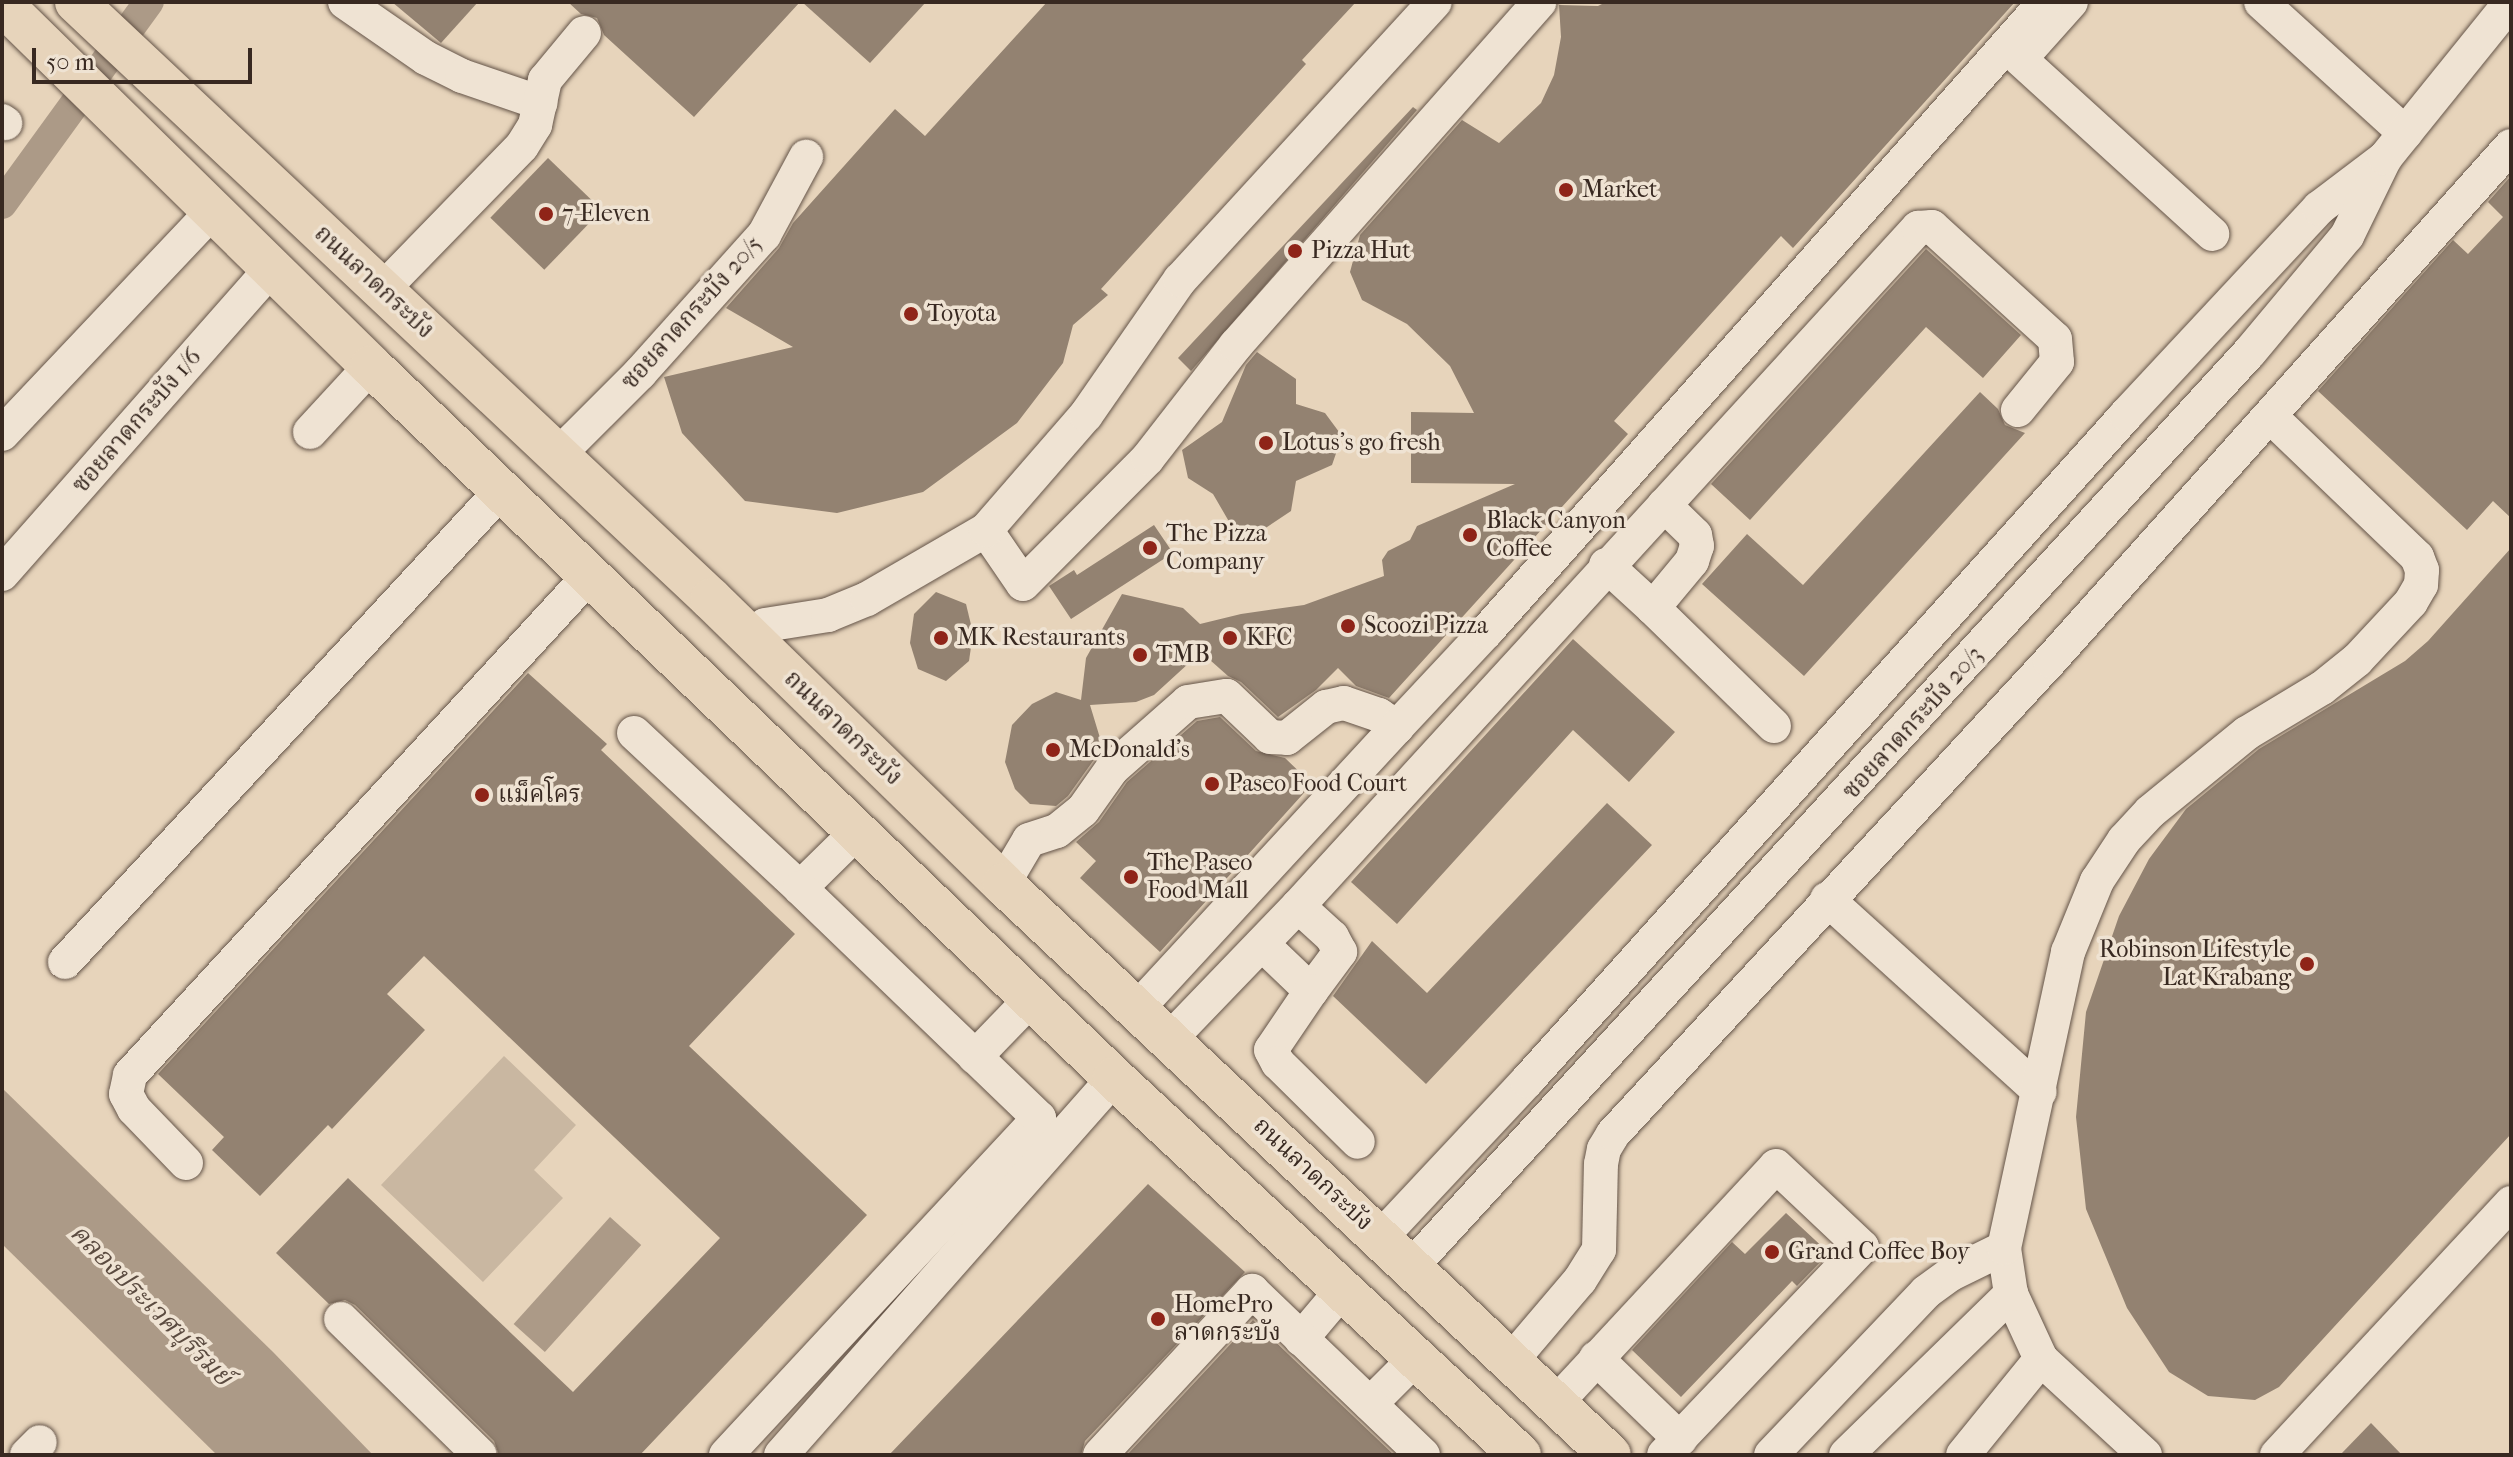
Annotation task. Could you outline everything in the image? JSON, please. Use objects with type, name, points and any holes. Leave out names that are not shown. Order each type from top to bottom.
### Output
[{"type":"main road","name":"ถนนลาดกระบัง","points":[[76,2],[753,639],[1168,1041],[1412,1266],[1610,1455]]},
{"type":"main road","points":[[2,4],[371,366],[503,489],[1031,999],[1520,1455]]},
{"type":"main road","points":[[711,689],[753,639]]},
{"type":"street","points":[[345,2],[438,64],[462,76],[541,103]]},
{"type":"street","points":[[753,639],[765,625],[828,615],[867,599],[986,530],[1086,415],[1180,280],[1435,2]]},
{"type":"street","points":[[986,530],[1023,584],[1148,458],[1236,345],[1539,2]]},
{"type":"street","points":[[1136,1010],[1486,632],[2045,2]]},
{"type":"street","points":[[2071,2],[2020,59],[2212,234]]},
{"type":"street","points":[[2261,2],[2395,145]]},
{"type":"street","name":"ซอยลาดกระบัง 20/3","points":[[1412,1266],[2249,353],[2347,236],[2395,145],[2511,2]]},
{"type":"street","points":[[383,289],[522,146],[535,125],[545,80],[584,33]]},
{"type":"street","name":"ซอยลาดกระบัง 20/3","points":[[1381,1237],[1610,989],[2126,415],[2319,208],[2395,145]]},
{"type":"street","points":[[1511,1361],[1580,1280],[1599,1250],[1601,1164],[1604,1149],[1613,1134],[2271,417],[2446,215],[2511,146]]},
{"type":"street","name":"ซอยลาดกระบัง 20/5","points":[[558,455],[640,373],[764,235],[806,157]]},
{"type":"street","points":[[2,434],[213,211]]},
{"type":"street","points":[[1168,1041],[1298,906],[1606,565],[1918,228],[1932,227],[2055,339],[2057,362],[2018,410]]},
{"type":"street","name":"ซอยลาดกระบัง 1/6","points":[[2,574],[272,268]]},
{"type":"street","points":[[2214,321],[2249,353]]},
{"type":"street","points":[[310,432],[371,366]]},
{"type":"street","points":[[2126,415],[2162,450]]},
{"type":"street","points":[[2145,1455],[2041,1359],[2011,1294],[2004,1248],[2068,952],[2097,881],[2124,840],[2177,787],[2201,768],[2247,733],[2322,688],[2357,660],[2411,602],[2421,585],[2422,570],[2417,557],[2271,417]]},
{"type":"street","points":[[65,962],[503,489]]},
{"type":"street","points":[[1653,608],[1692,561],[1697,546],[1695,535],[1664,505]]},
{"type":"street","points":[[1606,565],[1774,726]]},
{"type":"street","points":[[186,1163],[134,1109],[126,1094],[130,1075],[591,574]]},
{"type":"street","points":[[1003,884],[1029,840],[1057,831],[1083,810],[1112,769],[1188,702],[1227,696],[1270,737],[1287,738],[1326,707],[1344,703],[1379,715],[1397,727]]},
{"type":"street","points":[[634,733],[1039,1118],[726,1455]]},
{"type":"street","points":[[1807,767],[1844,798]]},
{"type":"street","points":[[800,888],[857,832]]},
{"type":"street","points":[[1827,899],[2040,1092]]},
{"type":"street","points":[[1298,906],[1332,937],[1340,952],[1274,1040],[1271,1050],[1278,1063],[1358,1142]]},
{"type":"street","points":[[1262,944],[1311,991]]},
{"type":"street","points":[[1610,989],[1640,1018]]},
{"type":"street","points":[[975,1057],[1031,999]]},
{"type":"street","points":[[781,1455],[1114,1078]]},
{"type":"street","points":[[1556,1403],[1596,1358],[1776,1166],[1862,1247],[1672,1447],[1596,1358]]},
{"type":"street","points":[[2277,1455],[2511,1203]]},
{"type":"street","points":[[1771,1455],[1926,1292],[1951,1274],[2004,1248]]},
{"type":"street","points":[[1301,1339],[1344,1288]]},
{"type":"street","points":[[1100,1455],[1252,1291],[1423,1455]]},
{"type":"street","points":[[1846,1455],[2011,1294]]},
{"type":"street","points":[[341,1319],[480,1455]]},
{"type":"street","points":[[1370,1404],[1417,1357]]},
{"type":"street","points":[[1963,1455],[2041,1359]]},
{"type":"shaded area","points":[[504,1056],[576,1125],[534,1170],[563,1198],[483,1282],[381,1185]]},
{"type":"water","name":"คลองประเวศบุรีรมย์","points":[[2,1088],[273,1352],[373,1455],[217,1455],[2,1244]]},
{"type":"water","points":[[610,1217],[641,1245],[545,1352],[514,1324]]},
{"type":"building","points":[[392,2],[478,2],[441,43]]},
{"type":"building","points":[[568,2],[800,2],[694,117],[604,35],[597,18],[581,14]]},
{"type":"building","points":[[802,2],[926,2],[870,63]]},
{"type":"building","name":"Toyota","points":[[1047,2],[1356,2],[1302,60],[1306,64],[1101,289],[1108,295],[1073,325],[1063,363],[1017,423],[923,492],[837,513],[745,501],[682,433],[664,377],[793,347],[726,308],[779,248],[793,223],[895,109],[925,136]]},
{"type":"building","points":[[1606,2],[2015,2],[1793,248],[1781,236],[1614,421],[1628,434],[1389,698],[1356,686],[1338,668],[1316,690],[1278,717],[1241,682],[1228,676],[1201,652],[1154,695],[1136,702],[1090,705],[1100,738],[1098,754],[1068,796],[1056,806],[1030,804],[1015,789],[1005,762],[1012,725],[1032,704],[1056,692],[1081,700],[1086,658],[1122,594],[1183,608],[1200,624],[1241,614],[1304,605],[1384,576],[1382,560],[1388,551],[1410,540],[1417,526],[1515,484],[1411,483],[1411,412],[1474,413],[1450,366],[1407,324],[1362,300],[1350,272],[1360,235],[1462,120],[1499,143],[1541,103],[1554,75],[1561,37],[1559,5],[1598,6]]},
{"type":"building","points":[[1413,107],[1417,110],[1191,371],[1178,358]]},
{"type":"building","name":"7-Eleven","points":[[548,158],[602,210],[544,270],[490,218]]},
{"type":"building","points":[[2511,176],[2511,518],[2493,501],[2467,530],[2318,391],[2453,240],[2468,254],[2503,217],[2488,202]]},
{"type":"building","points":[[1926,249],[2021,335],[1983,378],[1926,327],[1750,520],[1711,484]]},
{"type":"building","name":"Lotus's go fresh","points":[[1257,352],[1296,379],[1296,404],[1325,413],[1342,436],[1332,465],[1296,481],[1291,511],[1258,533],[1231,525],[1213,494],[1188,478],[1182,450],[1222,422],[1246,365]]},
{"type":"building","points":[[1980,392],[1998,409],[2005,425],[2025,433],[1804,676],[1702,584],[1747,534],[1803,585]]},
{"type":"building","points":[[1154,525],[1173,553],[1071,619],[1049,586],[1074,570],[1077,575]]},
{"type":"building","name":"Robinson Lifestyle Lat Krabang","points":[[2511,548],[2511,1134],[2279,1387],[2255,1400],[2208,1396],[2169,1372],[2127,1308],[2086,1209],[2076,1117],[2086,1012],[2119,916],[2149,859],[2186,809],[2259,749],[2405,661],[2428,641]]},
{"type":"building","name":"MK Restaurants","points":[[936,592],[966,604],[973,633],[969,661],[946,681],[918,669],[910,643],[914,614]]},
{"type":"building","points":[[1573,639],[1675,732],[1629,782],[1573,730],[1397,924],[1351,882]]},
{"type":"building","points":[[528,673],[607,744],[601,750],[795,934],[689,1046],[867,1215],[640,1455],[499,1455],[494,1441],[355,1305],[345,1300],[329,1304],[276,1253],[348,1178],[573,1392],[720,1238],[424,956],[387,994],[425,1030],[332,1129],[328,1125],[260,1196],[212,1150],[224,1137],[158,1074]]},
{"type":"building","points":[[1220,717],[1256,751],[1285,758],[1312,784],[1160,952],[1080,878],[1096,861],[1076,842],[1099,822],[1127,782],[1197,721]]},
{"type":"building","points":[[1607,803],[1652,845],[1426,1084],[1333,996],[1372,941],[1427,993]]},
{"type":"building","points":[[1148,1184],[1245,1272],[1085,1441],[1081,1455],[889,1455]]},
{"type":"building","points":[[1786,1213],[1829,1253],[1797,1286],[1792,1281],[1681,1397],[1632,1350],[1732,1242],[1745,1254]]},
{"type":"building","points":[[1253,1320],[1288,1354],[1394,1455],[1127,1455]]},
{"type":"building","points":[[2371,1423],[2402,1455],[2340,1455]]},
{"type":"waterway","points":[[2,204],[149,2]]},
{"type":"place","name":"Market","points":[[1566,190]]},
{"type":"place","name":"7-Eleven","points":[[546,214]]},
{"type":"place","name":"Pizza Hut","points":[[1295,251]]},
{"type":"place","name":"Toyota","points":[[911,314]]},
{"type":"place","name":"Lotus's go fresh","points":[[1266,443]]},
{"type":"place","name":"Black Canyon Coffee","points":[[1470,535]]},
{"type":"place","name":"The Pizza Company","points":[[1150,548]]},
{"type":"place","name":"Scoozi Pizza","points":[[1348,626]]},
{"type":"place","name":"MK Restaurants","points":[[941,638]]},
{"type":"place","name":"KFC","points":[[1230,638]]},
{"type":"place","name":"TMB","points":[[1140,655]]},
{"type":"place","name":"McDonald's","points":[[1053,750]]},
{"type":"place","name":"Paseo Food Court","points":[[1212,784]]},
{"type":"place","name":"แม็คโคร","points":[[482,795]]},
{"type":"place","name":"The Paseo Food Mall","points":[[1131,877]]},
{"type":"place","name":"Robinson Lifestyle Lat Krabang","points":[[2307,964]]},
{"type":"place","name":"Grand Coffee Boy","points":[[1772,1252]]},
{"type":"place","name":"HomePro ลาดกระบัง","points":[[1158,1319]]}]
